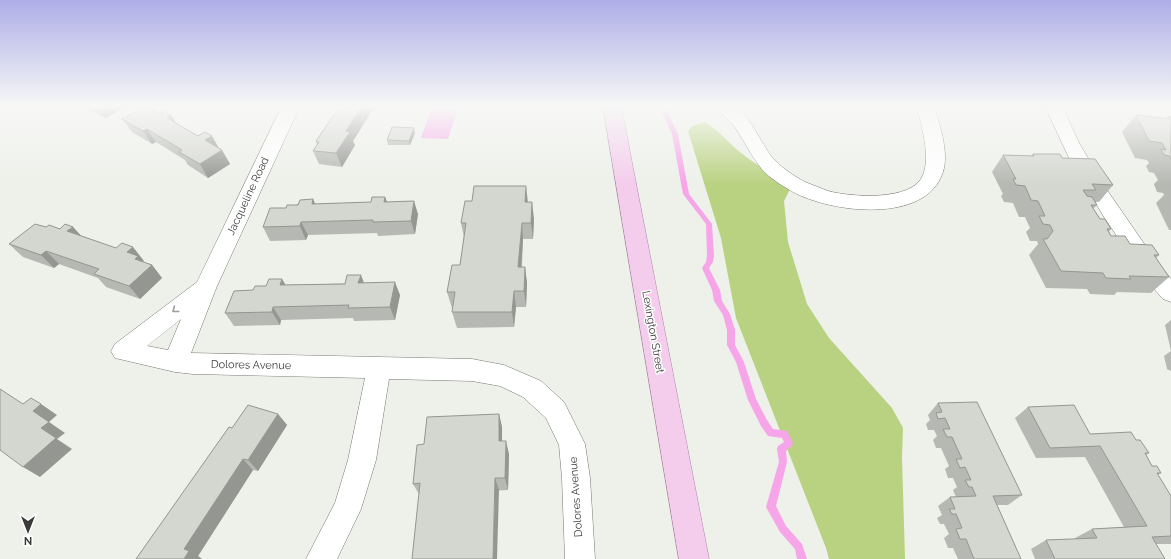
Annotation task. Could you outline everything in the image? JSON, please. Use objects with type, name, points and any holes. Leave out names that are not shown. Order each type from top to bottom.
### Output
[{"type":"main road","name":"Lexington Street","points":[[617,132],[694,559]]},
{"type":"street","name":"Jacqueline Road","points":[[175,362],[206,286],[279,132]]},
{"type":"street","points":[[747,132],[766,162],[785,179],[810,192],[839,200],[866,203],[891,201],[911,195],[926,187],[932,177],[936,164],[930,132]]},
{"type":"street","points":[[1065,132],[1081,164],[1112,215],[1152,272],[1171,293]]},
{"type":"street","name":"Jacqueline Road","points":[[123,351],[206,286]]},
{"type":"street","name":"Dolores Avenue","points":[[123,351],[175,362],[211,365],[472,370],[504,376],[532,390],[555,410],[572,444],[576,478],[580,559]]},
{"type":"street","points":[[321,559],[347,509],[362,460],[380,368]]},
{"type":"green space","points":[[688,132],[718,132],[745,156],[780,178],[791,187],[784,201],[788,242],[807,304],[829,338],[892,408],[903,428],[902,457],[905,559],[829,559],[736,318],[721,238]]},
{"type":"shaded area","points":[[423,132],[450,132],[448,139],[421,138]]},
{"type":"building","points":[[152,132],[191,132],[198,136],[205,132],[212,136],[205,140],[222,150],[200,164],[179,152],[182,150]]},
{"type":"building","points":[[322,132],[350,132],[336,153],[313,151],[319,142],[316,141]]},
{"type":"building","points":[[390,132],[412,132],[409,141],[387,140]]},
{"type":"building","points":[[1145,132],[1171,132],[1171,159],[1169,156],[1164,155],[1161,149],[1166,150],[1162,143],[1149,141]]},
{"type":"building","points":[[1033,154],[1060,154],[1062,158],[1095,159],[1113,185],[1092,184],[1096,190],[1083,190],[1087,196],[1092,197],[1097,205],[1091,205],[1100,219],[1105,219],[1111,229],[1107,229],[1111,236],[1125,236],[1130,244],[1152,245],[1159,255],[1154,255],[1169,277],[1129,276],[1131,279],[1106,278],[1103,273],[1061,271],[1043,239],[1047,239],[1053,231],[1050,225],[1043,224],[1039,216],[1045,216],[1038,201],[1031,200],[1025,186],[1016,185],[1013,179],[1016,179],[1003,155],[1034,156]]},
{"type":"building","points":[[474,186],[526,186],[525,202],[532,202],[531,223],[522,223],[518,267],[525,267],[524,291],[514,291],[512,312],[452,312],[455,292],[447,292],[452,265],[460,265],[466,223],[461,223],[465,201],[472,201]]},
{"type":"building","points":[[372,197],[385,197],[384,202],[414,201],[411,221],[373,222],[373,220],[301,222],[300,226],[263,227],[270,208],[286,208],[287,205],[298,205],[300,200],[313,199],[312,204],[371,202]]},
{"type":"building","points":[[35,224],[46,227],[49,225],[60,229],[65,224],[73,227],[67,231],[116,248],[122,243],[133,247],[127,252],[138,256],[135,259],[152,265],[129,286],[94,274],[99,269],[46,251],[41,255],[9,244]]},
{"type":"building","points":[[347,275],[361,275],[358,283],[395,282],[390,307],[348,308],[349,305],[273,307],[272,312],[225,313],[234,291],[253,290],[255,286],[266,286],[269,279],[282,279],[280,285],[345,284]]},
{"type":"building","points":[[0,389],[23,404],[31,398],[41,404],[33,411],[49,422],[41,428],[56,438],[23,467],[0,450]]},
{"type":"building","points":[[977,402],[1022,495],[993,496],[1021,559],[974,559],[966,539],[960,539],[956,529],[962,528],[956,514],[952,514],[949,509],[955,509],[950,497],[976,496],[972,487],[969,487],[965,480],[971,480],[965,467],[960,468],[956,459],[962,459],[952,437],[947,437],[943,429],[950,429],[945,418],[938,419],[936,413],[942,412],[938,403]]},
{"type":"building","points":[[248,405],[278,414],[248,460],[243,459],[184,549],[189,551],[184,559],[136,559],[229,427],[232,428]]},
{"type":"building","points":[[1074,405],[1090,434],[1131,432],[1136,440],[1140,440],[1149,453],[1145,453],[1152,466],[1157,466],[1161,473],[1157,473],[1171,496],[1171,536],[1152,537],[1165,559],[1055,559],[1046,540],[1097,538],[1092,529],[1147,526],[1100,446],[1050,448],[1028,407]]},
{"type":"building","points":[[499,414],[499,441],[506,441],[505,478],[495,478],[493,559],[412,559],[420,483],[413,484],[417,445],[424,444],[427,417]]},
{"type":"waterway","points":[[674,132],[686,194],[709,224],[711,256],[710,262],[705,268],[716,290],[718,301],[726,314],[731,330],[731,345],[740,362],[752,400],[764,423],[771,433],[784,434],[789,443],[781,449],[783,462],[771,507],[783,529],[799,547],[802,559]]}]
